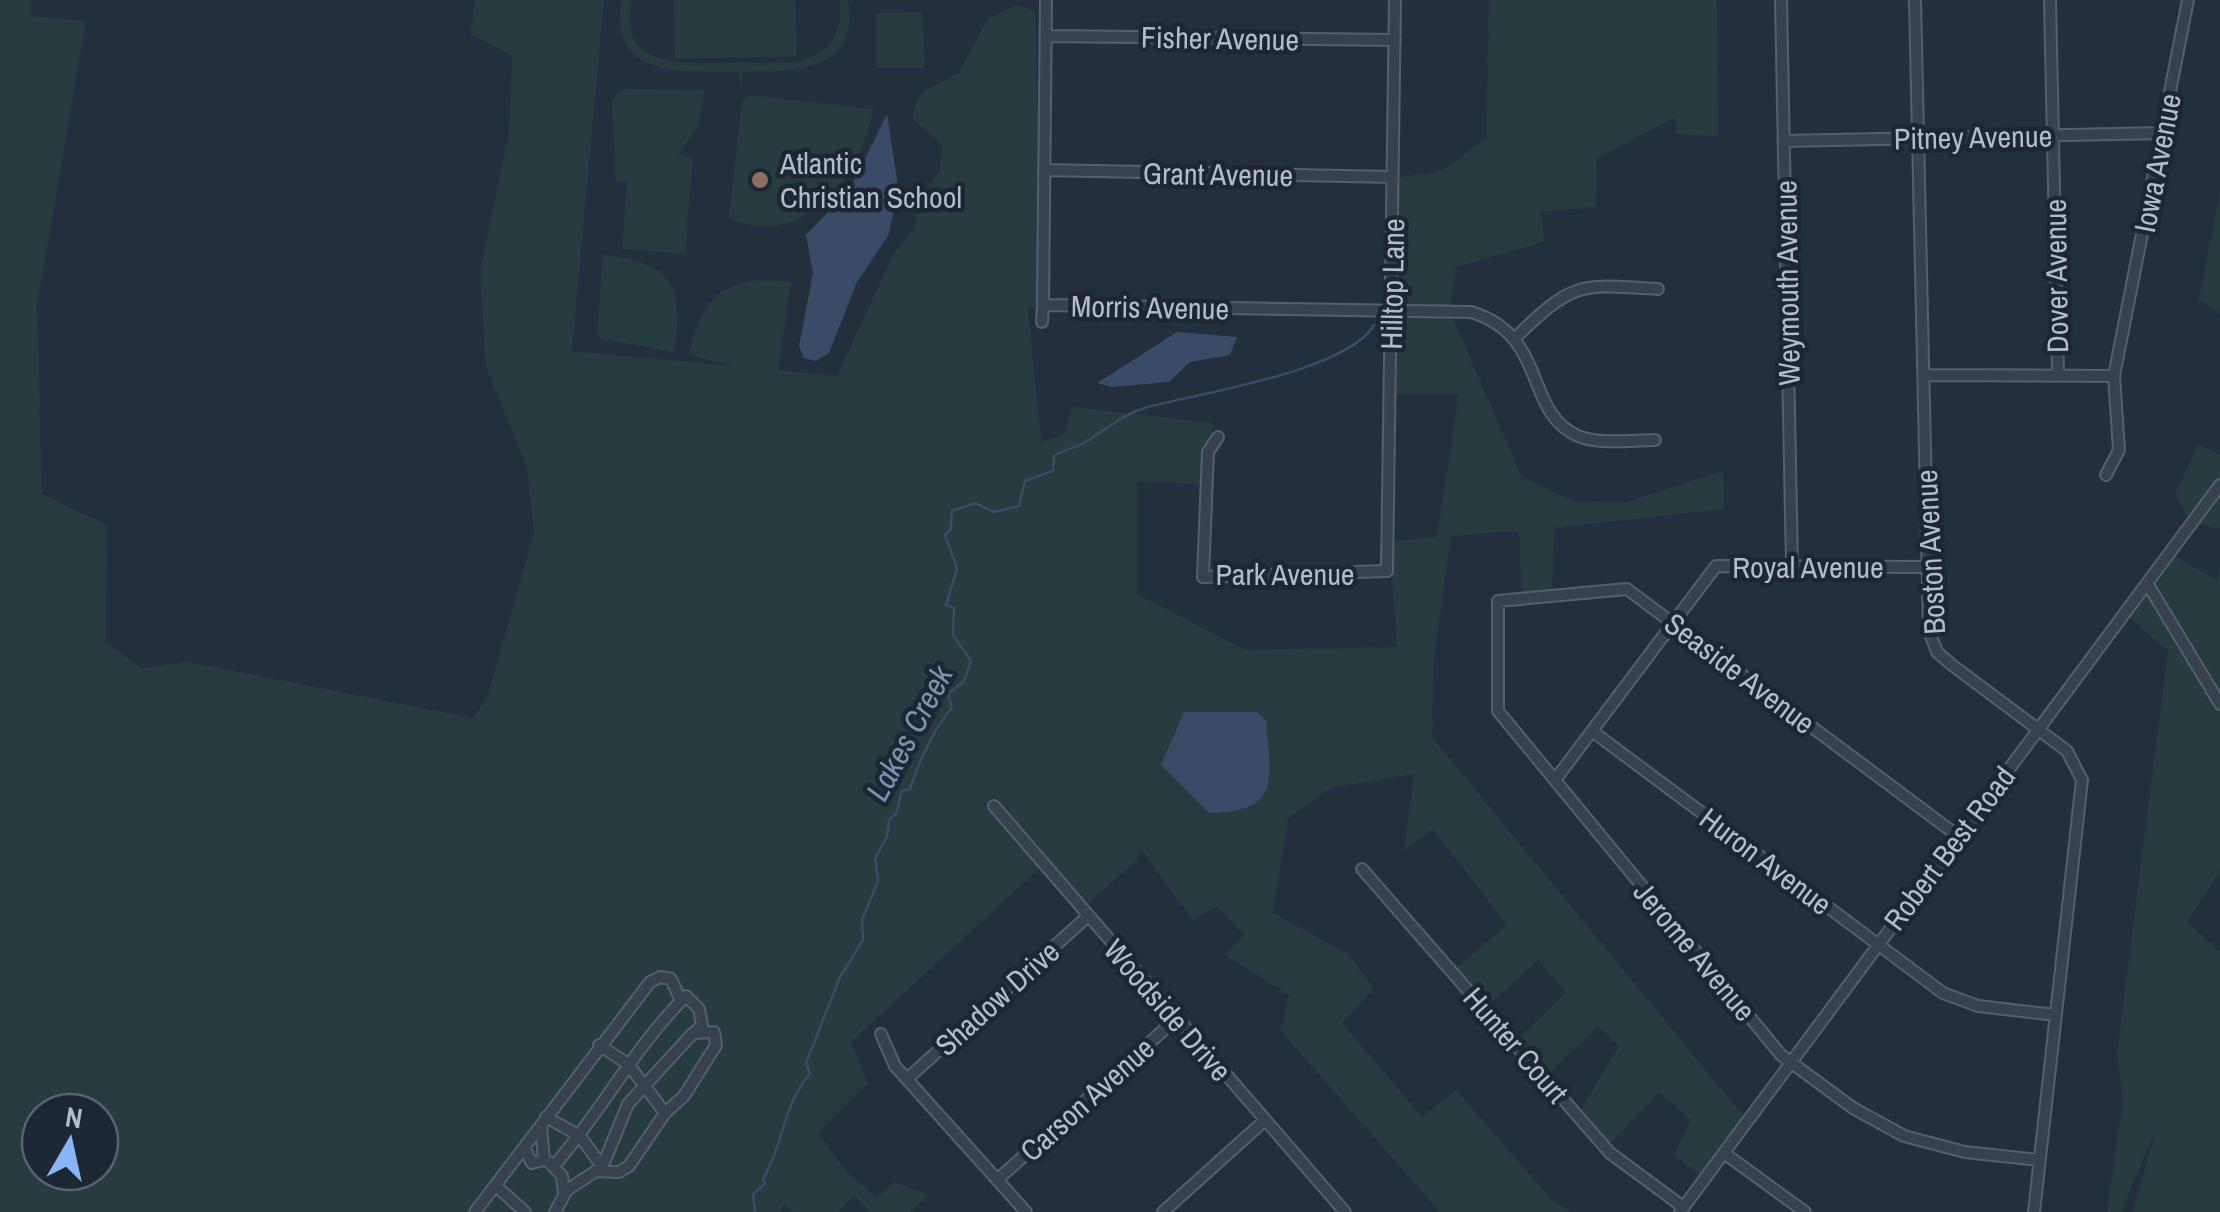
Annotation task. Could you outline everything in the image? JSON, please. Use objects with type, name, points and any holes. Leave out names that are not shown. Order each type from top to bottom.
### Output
[{"type":"street","name":"Morris Avenue","points":[[1046,0],[1043,306],[1471,312],[1515,338]]},
{"type":"street","name":"Hilltop Lane","points":[[1388,568],[1396,0]]},
{"type":"street","name":"Weymouth Avenue","points":[[1781,0],[1792,566]]},
{"type":"street","name":"Boston Avenue","points":[[1916,0],[1929,630],[1937,652],[2067,751],[2082,780],[2034,1212]]},
{"type":"street","name":"Dover Avenue","points":[[2050,0],[2058,373]]},
{"type":"street","name":"Iowa Avenue","points":[[2106,476],[2119,450],[2114,376],[2188,0]]},
{"type":"street","name":"Fisher Avenue","points":[[1046,36],[1395,40]]},
{"type":"street","name":"Pitney Avenue","points":[[1784,141],[2163,133]]},
{"type":"street","name":"Grant Avenue","points":[[1044,170],[1392,177]]},
{"type":"street","points":[[1655,440],[1591,440],[1566,430],[1550,411],[1515,338],[1572,290],[1591,284],[1658,289]]},
{"type":"street","points":[[1042,322],[1043,306]]},
{"type":"street","points":[[1924,375],[2114,376]]},
{"type":"street","name":"Park Avenue","points":[[1218,437],[1208,452],[1202,577],[1378,574],[1388,568]]},
{"type":"street","name":"Robert Best Road","points":[[1682,1210],[2220,485]]},
{"type":"street","name":"Royal Avenue","points":[[1555,780],[1716,566],[1927,567]]},
{"type":"street","points":[[2147,583],[2220,704]]},
{"type":"street","name":"Seaside Avenue","points":[[1498,601],[1620,587],[1958,836]]},
{"type":"street","name":"Jerome Avenue","points":[[1498,601],[1496,708],[1790,1062],[1853,1108],[1904,1136],[1964,1152],[2040,1160]]},
{"type":"street","name":"Huron Avenue","points":[[1592,731],[1959,1000],[2056,1015]]},
{"type":"street","name":"Woodside Drive","points":[[994,806],[1345,1212]]},
{"type":"street","name":"Hunter Court","points":[[1362,869],[1610,1153],[1682,1210]]},
{"type":"street","name":"Shadow Drive","points":[[907,1080],[1088,916]]},
{"type":"street","points":[[476,1212],[598,1045],[653,980],[671,980],[681,1000]]},
{"type":"street","points":[[525,1149],[532,1163],[549,1163],[580,1136],[628,1064],[681,1000],[691,997],[701,1013],[702,1025],[624,1110],[603,1168]]},
{"type":"street","name":"Carson Avenue","points":[[998,1180],[1177,1018]]},
{"type":"street","points":[[555,1212],[564,1195],[596,1171],[603,1168],[619,1172],[629,1166],[665,1113],[684,1096],[716,1044],[712,1032],[693,1033]]},
{"type":"street","points":[[881,1034],[907,1080],[1026,1212]]},
{"type":"street","points":[[598,1045],[628,1064],[665,1113]]},
{"type":"street","points":[[544,1121],[580,1136],[603,1168]]},
{"type":"street","points":[[544,1121],[549,1163],[564,1195]]},
{"type":"street","points":[[1164,1212],[1264,1121]]},
{"type":"street","points":[[1724,1153],[1805,1212]]},
{"type":"street","points":[[497,1187],[523,1211]]},
{"type":"green space","points":[[0,0],[31,0],[31,16],[86,21],[37,305],[42,494],[107,525],[106,642],[141,668],[187,662],[474,718],[488,695],[534,533],[527,467],[486,367],[480,272],[509,132],[512,56],[471,34],[475,0],[604,0],[572,351],[735,366],[689,355],[710,303],[734,285],[769,280],[791,282],[778,370],[837,376],[894,253],[913,231],[925,190],[940,171],[942,145],[913,119],[918,101],[928,89],[959,73],[987,19],[1017,5],[1035,11],[1043,309],[1028,308],[1041,442],[1063,435],[1073,407],[1213,423],[1206,485],[1137,481],[1137,594],[1245,650],[1397,647],[1390,541],[1437,537],[1459,394],[1391,394],[1393,225],[1400,177],[1442,171],[1486,138],[1489,0],[1717,0],[1718,137],[1677,134],[1675,118],[1597,158],[1596,207],[1541,212],[1544,242],[1456,267],[1449,310],[1522,477],[1572,501],[1627,502],[1723,471],[1724,509],[1555,528],[1551,596],[1522,598],[1519,531],[1451,536],[1434,657],[1432,737],[1749,1123],[1706,1180],[1674,1155],[1691,1120],[1659,1092],[1606,1148],[1577,1116],[1619,1046],[1598,1026],[1544,1078],[1514,1043],[1566,993],[1538,960],[1483,1010],[1451,972],[1507,925],[1433,829],[1404,850],[1414,774],[1330,788],[1288,818],[1273,913],[1348,954],[1374,989],[1342,1023],[1422,1117],[1456,1090],[1552,1200],[1572,1212],[1440,1212],[1281,1031],[1289,995],[1225,955],[1244,935],[1217,906],[1193,920],[1140,848],[1137,860],[1080,910],[1042,866],[851,1042],[868,1083],[818,1133],[845,1170],[877,1198],[894,1182],[929,1195],[910,1212],[870,1212],[854,1196],[838,1212],[795,1212],[784,1205],[779,1212],[0,1212]]},
{"type":"green space","points":[[622,0],[632,0],[630,24],[635,41],[663,59],[683,62],[781,63],[810,58],[825,49],[834,37],[839,24],[839,0],[848,0],[849,24],[844,42],[834,55],[802,68],[743,72],[741,91],[739,72],[675,70],[639,58],[626,45],[620,26]]},
{"type":"green space","points":[[674,0],[795,0],[797,56],[675,59]]},
{"type":"green space","points":[[922,12],[925,68],[876,68],[876,13]]},
{"type":"green space","points":[[622,89],[704,90],[698,127],[678,155],[693,157],[685,254],[622,249],[627,181],[616,181],[612,100]]},
{"type":"green space","points":[[749,95],[873,109],[857,157],[843,180],[804,216],[781,225],[756,226],[729,218],[742,101]]},
{"type":"green space","points":[[2220,191],[2220,313],[2199,299]]},
{"type":"green space","points":[[603,255],[645,264],[669,281],[677,310],[674,352],[601,339],[597,333]]},
{"type":"green space","points":[[2198,444],[2220,455],[2220,529],[2191,522],[2175,495]]},
{"type":"green space","points":[[2169,553],[2217,580],[2220,567],[2220,871],[2187,922],[2220,952],[2220,1212],[2133,1212],[2157,1126],[2121,1212],[2107,1212],[2123,1100],[2117,1054],[2168,651],[2124,613]]},
{"type":"water","points":[[887,114],[898,186],[889,234],[856,284],[829,353],[816,361],[804,358],[799,346],[813,273],[806,235],[849,191]]},
{"type":"water","points":[[1177,332],[1237,337],[1230,355],[1190,362],[1169,382],[1112,387],[1097,383]]},
{"type":"water","points":[[1184,712],[1257,712],[1266,720],[1269,775],[1261,798],[1233,811],[1209,813],[1161,765]]},
{"type":"waterway","name":"Lakes Creek","points":[[755,1212],[753,1194],[765,1184],[763,1179],[794,1098],[810,1074],[806,1063],[840,977],[863,940],[862,920],[878,881],[875,858],[887,837],[889,820],[896,814],[902,791],[910,789],[928,746],[952,708],[948,694],[964,681],[971,661],[953,635],[954,608],[946,605],[957,569],[945,535],[951,529],[952,511],[975,503],[994,512],[1019,506],[1025,481],[1053,471],[1054,456],[1082,444],[1130,414],[1305,367],[1359,341],[1374,325]]},
{"type":"place","name":"Atlantic Christian School","points":[[760,180]]}]
